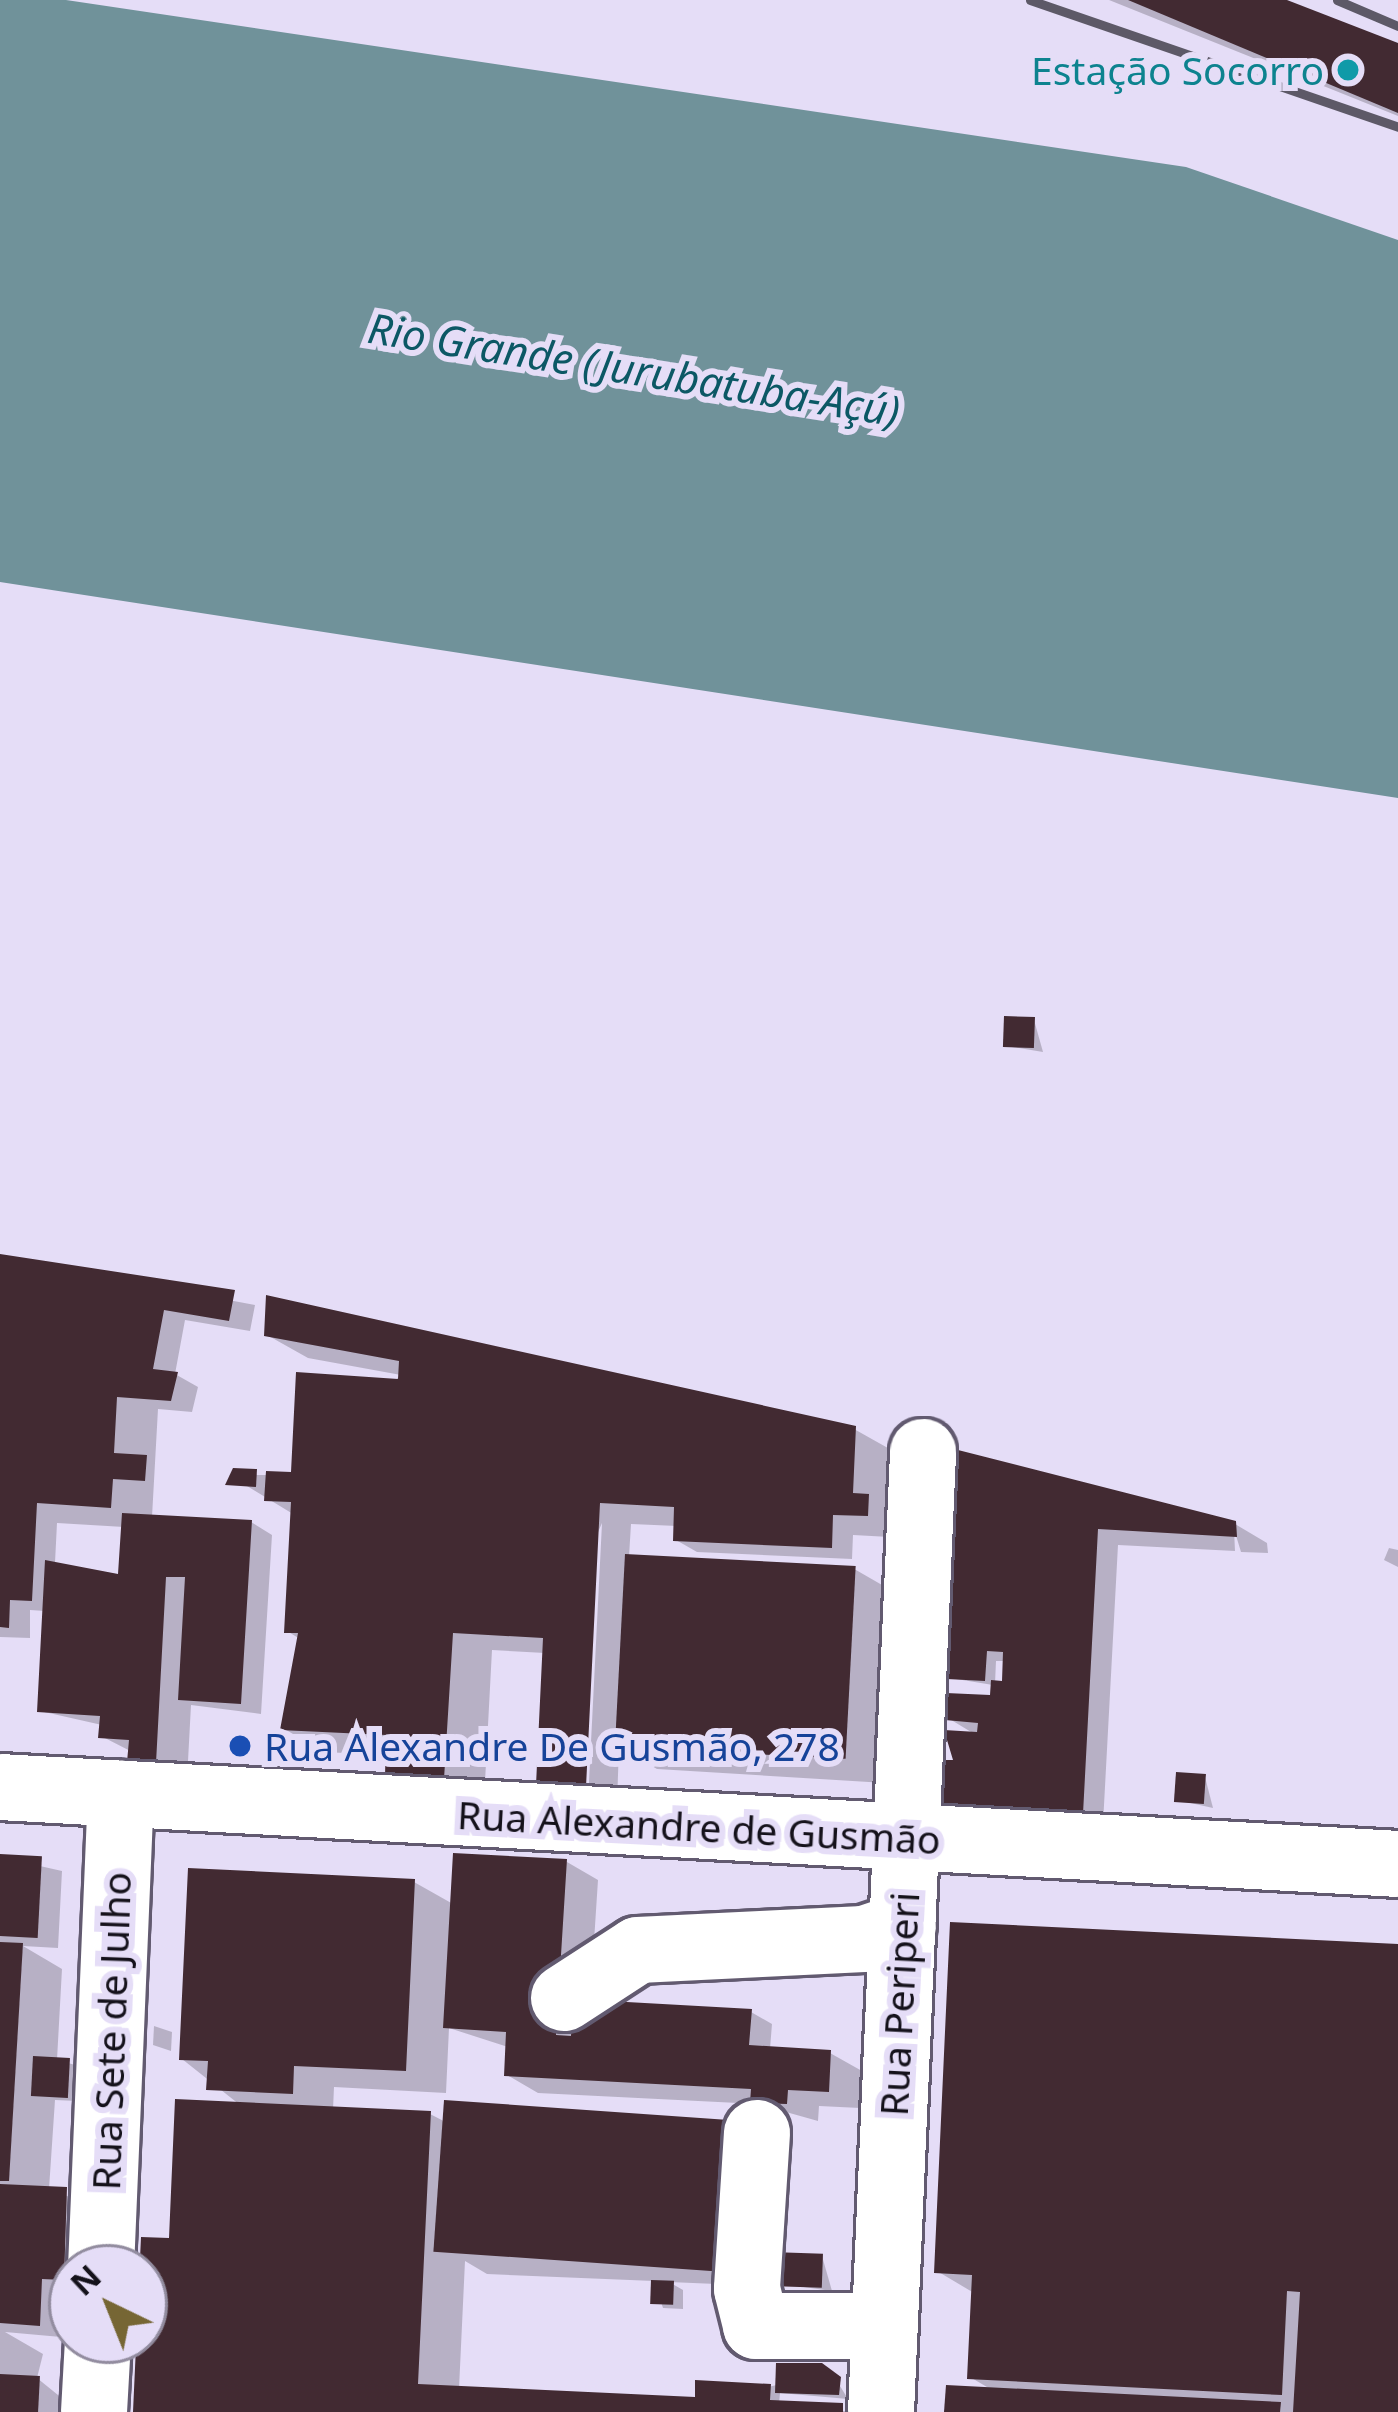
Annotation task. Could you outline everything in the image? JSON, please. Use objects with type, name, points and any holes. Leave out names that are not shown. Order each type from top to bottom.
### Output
[{"type":"street","name":"Rua Periperi","points":[[881,2412],[923,1452]]},
{"type":"street","name":"Rua Alexandre de Gusmão","points":[[0,1787],[1398,1864]]},
{"type":"street","name":"Rua Sete de Julho","points":[[102,2244],[121,1793]]},
{"type":"street","points":[[564,1998],[638,1950],[864,1940],[903,1926]]},
{"type":"street","points":[[757,2133],[747,2289],[756,2326],[885,2326]]},
{"type":"street","points":[[94,2412],[97,2364]]},
{"type":"water","name":"Rio Grande (Jurubatuba-Açú)","points":[[0,0],[66,0],[1186,167],[1398,240],[1398,798],[0,582]]},
{"type":"building","name":"Estação Socorro","points":[[1128,0],[1287,0],[1398,43],[1398,113]]},
{"type":"building","points":[[1004,1016],[1035,1017],[1034,1048],[1003,1047]]},
{"type":"building","points":[[0,1254],[235,1290],[229,1321],[164,1310],[153,1369],[178,1372],[171,1401],[117,1397],[114,1453],[147,1455],[145,1481],[113,1479],[111,1508],[37,1503],[32,1601],[10,1600],[9,1628],[0,1627]]},
{"type":"building","points":[[266,1295],[856,1426],[853,1493],[869,1494],[868,1516],[833,1515],[832,1548],[673,1541],[674,1507],[600,1503],[586,1787],[536,1785],[543,1638],[453,1633],[444,1779],[385,1776],[386,1735],[280,1730],[298,1633],[284,1633],[291,1502],[264,1501],[266,1471],[291,1472],[296,1372],[398,1379],[399,1361],[264,1336]]},
{"type":"building","points":[[958,1450],[1236,1521],[1237,1537],[1098,1529],[1083,1814],[940,1809],[943,1760],[953,1760],[944,1730],[977,1732],[978,1723],[945,1720],[946,1693],[990,1695],[991,1680],[1002,1681],[1003,1652],[987,1651],[985,1681],[947,1679]]},
{"type":"building","points":[[233,1468],[257,1469],[256,1487],[225,1485]]},
{"type":"building","points":[[122,1513],[252,1520],[241,1704],[178,1700],[185,1577],[166,1577],[156,1763],[127,1762],[129,1740],[98,1738],[100,1716],[37,1712],[45,1560],[118,1574]]},
{"type":"building","points":[[625,1554],[856,1566],[846,1759],[615,1747]]},
{"type":"building","points":[[1176,1772],[1206,1774],[1204,1804],[1174,1802]]},
{"type":"building","points":[[453,1853],[567,1859],[556,2035],[571,2036],[573,1999],[752,2009],[749,2045],[831,2050],[829,2092],[788,2090],[787,2104],[750,2103],[751,2089],[504,2076],[506,2032],[443,2028]]},
{"type":"building","points":[[0,1854],[42,1856],[38,1938],[0,1936]]},
{"type":"building","points":[[188,1868],[415,1879],[406,2071],[294,2066],[293,2094],[206,2090],[208,2061],[179,2060]]},
{"type":"building","points":[[950,1922],[1398,1944],[1398,2412],[1293,2412],[1300,2292],[1287,2291],[1282,2395],[967,2379],[972,2275],[934,2273]]},
{"type":"building","points":[[0,1942],[23,1943],[9,2181],[0,2181]]},
{"type":"building","points":[[33,2056],[70,2058],[68,2098],[31,2096]]},
{"type":"building","points":[[175,2099],[431,2111],[418,2384],[695,2397],[695,2380],[771,2384],[770,2400],[843,2403],[843,2412],[133,2412],[135,2364],[168,2364],[168,2244],[141,2244],[141,2237],[169,2238]]},
{"type":"building","points":[[444,2100],[732,2120],[722,2272],[433,2252]]},
{"type":"building","points":[[0,2184],[67,2187],[65,2244],[48,2244],[40,2326],[0,2323]]},
{"type":"building","points":[[771,2252],[823,2254],[822,2288],[770,2286]]},
{"type":"building","points":[[651,2280],[674,2281],[673,2305],[650,2304]]},
{"type":"building","points":[[776,2363],[822,2363],[841,2377],[839,2395],[775,2393]]},
{"type":"building","points":[[0,2374],[40,2376],[38,2412],[0,2412]]},
{"type":"building","points":[[946,2385],[1281,2402],[1280,2412],[944,2412]]},
{"type":"railway","points":[[1030,0],[1398,127]]},
{"type":"railway","points":[[1337,0],[1398,26]]},
{"type":"place","name":"Estação Socorro","points":[[1348,70]]},
{"type":"place","name":"Rua Alexandre De Gusmão, 278","points":[[240,1746]]}]
